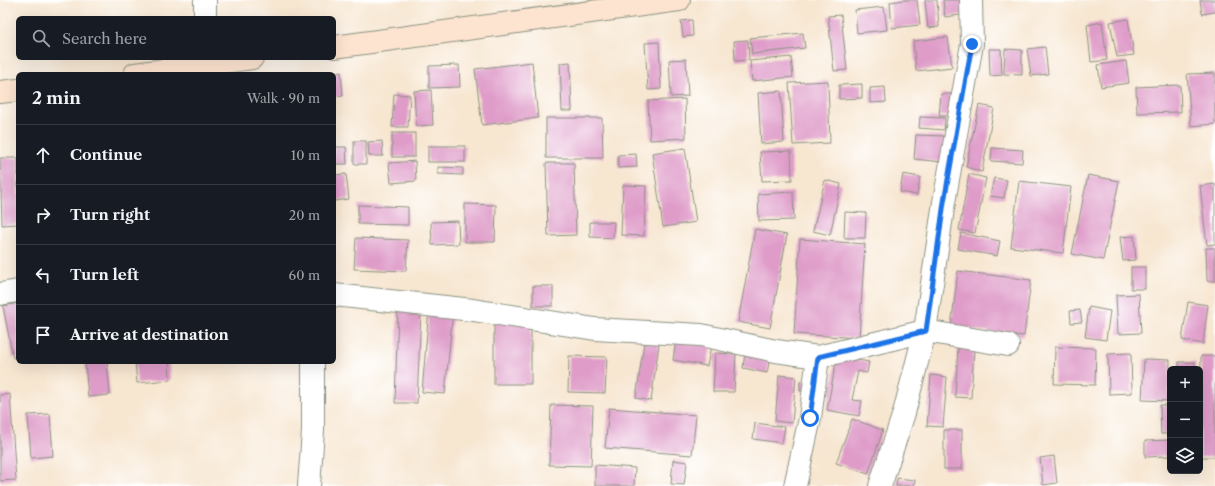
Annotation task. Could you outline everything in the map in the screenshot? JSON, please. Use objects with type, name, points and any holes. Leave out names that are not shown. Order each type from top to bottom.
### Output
[{"type":"street","points":[[205,0],[205,16]]},
{"type":"street","points":[[336,47],[679,0]]},
{"type":"street","points":[[880,486],[904,413],[926,331],[944,202],[972,44],[971,0]]},
{"type":"street","points":[[146,72],[204,61],[220,60]]},
{"type":"street","points":[[0,92],[16,90]]},
{"type":"street","points":[[0,294],[16,291]]},
{"type":"street","points":[[336,296],[473,310],[596,329],[701,335],[776,351],[818,357],[926,331],[1008,345]]},
{"type":"street","points":[[795,486],[810,418],[818,357]]},
{"type":"street","points":[[309,486],[313,431],[313,364]]},
{"type":"building","points":[[917,0],[920,25],[892,28],[890,2]]},
{"type":"building","points":[[925,0],[937,0],[939,27],[928,28]]},
{"type":"building","points":[[943,0],[966,0],[967,14],[945,17]]},
{"type":"building","points":[[1200,0],[1215,0],[1215,12],[1202,14]]},
{"type":"building","points":[[884,7],[887,30],[857,33],[855,10]]},
{"type":"building","points":[[841,15],[847,70],[834,71],[828,16]]},
{"type":"building","points":[[1128,19],[1134,55],[1117,57],[1110,22]]},
{"type":"building","points":[[692,20],[693,36],[683,37],[681,21]]},
{"type":"building","points":[[1102,22],[1107,60],[1091,62],[1087,25]]},
{"type":"building","points":[[803,33],[805,48],[752,54],[750,38]]},
{"type":"building","points":[[948,37],[952,67],[916,71],[913,41]]},
{"type":"building","points":[[748,40],[749,60],[735,61],[734,41]]},
{"type":"building","points":[[659,42],[661,89],[648,90],[645,43]]},
{"type":"building","points":[[1045,47],[1048,74],[1031,76],[1027,49]]},
{"type":"building","points":[[989,49],[1001,49],[1002,75],[990,76]]},
{"type":"building","points":[[1005,49],[1022,50],[1022,75],[1004,74]]},
{"type":"building","points":[[791,57],[793,77],[752,81],[750,61]]},
{"type":"building","points":[[686,59],[688,96],[671,97],[669,60]]},
{"type":"building","points":[[1126,61],[1129,83],[1101,87],[1098,65]]},
{"type":"building","points":[[532,62],[538,118],[482,125],[475,69]]},
{"type":"building","points":[[570,62],[572,111],[562,111],[560,63]]},
{"type":"building","points":[[459,65],[460,87],[429,88],[429,66]]},
{"type":"building","points":[[341,72],[343,96],[336,97],[336,73]]},
{"type":"building","points":[[1215,73],[1215,124],[1191,126],[1187,74]]},
{"type":"building","points":[[828,81],[830,143],[793,145],[789,83]]},
{"type":"building","points":[[862,84],[862,98],[839,99],[839,85]]},
{"type":"building","points":[[1180,85],[1181,112],[1137,113],[1136,87]]},
{"type":"building","points":[[885,87],[886,102],[870,103],[870,88]]},
{"type":"building","points":[[431,90],[433,125],[416,126],[414,91]]},
{"type":"building","points":[[781,91],[784,142],[761,144],[758,93]]},
{"type":"building","points":[[394,94],[410,95],[408,127],[392,127]]},
{"type":"building","points":[[941,94],[952,94],[951,116],[939,116]]},
{"type":"building","points":[[685,99],[686,138],[650,140],[648,101]]},
{"type":"building","points":[[979,105],[994,108],[982,172],[966,167]]},
{"type":"building","points":[[920,117],[945,118],[944,130],[919,128]]},
{"type":"building","points":[[546,118],[602,118],[603,158],[546,158]]},
{"type":"building","points":[[392,133],[415,133],[415,157],[392,157]]},
{"type":"building","points":[[916,135],[944,136],[942,162],[914,159]]},
{"type":"building","points":[[354,141],[366,141],[366,164],[354,164]]},
{"type":"building","points":[[382,141],[383,156],[369,156],[368,142]]},
{"type":"building","points":[[428,146],[465,146],[465,162],[428,162]]},
{"type":"building","points":[[336,147],[346,147],[347,164],[336,164]]},
{"type":"building","points":[[685,148],[696,222],[663,227],[652,153]]},
{"type":"building","points":[[992,148],[1023,150],[1022,163],[991,161]]},
{"type":"building","points":[[791,151],[792,180],[762,181],[760,152]]},
{"type":"building","points":[[636,154],[637,167],[618,168],[618,155]]},
{"type":"building","points":[[0,158],[16,158],[16,224],[2,225]]},
{"type":"building","points":[[415,161],[416,181],[391,183],[389,163]]},
{"type":"building","points":[[546,163],[574,163],[576,235],[548,236]]},
{"type":"building","points":[[438,167],[463,168],[463,175],[438,174]]},
{"type":"building","points":[[346,174],[349,199],[336,201],[336,175]]},
{"type":"building","points":[[903,174],[920,177],[917,195],[900,192]]},
{"type":"building","points":[[969,174],[986,178],[975,233],[959,230]]},
{"type":"building","points":[[1088,175],[1119,181],[1103,260],[1072,254]]},
{"type":"building","points":[[994,178],[1007,180],[1004,198],[990,196]]},
{"type":"building","points":[[825,180],[841,184],[830,235],[813,231]]},
{"type":"building","points":[[1019,181],[1071,187],[1063,253],[1011,247]]},
{"type":"building","points":[[1215,184],[1215,244],[1207,245],[1200,186]]},
{"type":"building","points":[[623,185],[646,186],[644,236],[621,235]]},
{"type":"building","points":[[793,192],[794,220],[759,221],[758,194]]},
{"type":"building","points":[[465,204],[496,205],[495,242],[465,242]]},
{"type":"building","points":[[358,205],[408,207],[408,225],[358,224]]},
{"type":"building","points":[[845,212],[866,213],[865,238],[844,238]]},
{"type":"building","points":[[458,221],[459,244],[432,245],[431,222]]},
{"type":"building","points":[[590,222],[614,222],[613,238],[590,237]]},
{"type":"building","points":[[755,229],[787,235],[770,328],[738,322]]},
{"type":"building","points":[[961,233],[1000,241],[997,256],[958,249]]},
{"type":"building","points":[[1134,236],[1136,260],[1123,261],[1120,237]]},
{"type":"building","points":[[356,238],[408,240],[406,271],[354,269]]},
{"type":"building","points":[[800,239],[865,244],[859,338],[794,334]]},
{"type":"building","points":[[1206,248],[1215,248],[1215,281],[1207,281]]},
{"type":"building","points":[[1131,267],[1145,267],[1145,289],[1131,289]]},
{"type":"building","points":[[958,271],[1031,280],[1024,336],[951,327]]},
{"type":"building","points":[[533,286],[553,286],[553,306],[533,306]]},
{"type":"building","points":[[1139,294],[1141,333],[1118,334],[1116,295]]},
{"type":"building","points":[[1188,302],[1208,305],[1203,344],[1182,340]]},
{"type":"building","points":[[16,303],[16,357],[13,358],[3,306]]},
{"type":"building","points":[[1089,307],[1110,311],[1106,340],[1085,337]]},
{"type":"building","points":[[429,308],[453,310],[445,394],[422,392]]},
{"type":"building","points":[[398,309],[421,310],[417,403],[395,403]]},
{"type":"building","points":[[1080,310],[1082,322],[1071,323],[1070,311]]},
{"type":"building","points":[[494,322],[531,322],[531,384],[494,384]]},
{"type":"building","points":[[645,335],[660,337],[651,401],[636,398]]},
{"type":"building","points":[[676,340],[711,346],[707,366],[673,360]]},
{"type":"building","points":[[1055,347],[1096,348],[1095,385],[1054,384]]},
{"type":"building","points":[[958,348],[974,349],[971,398],[955,397]]},
{"type":"building","points":[[715,353],[736,354],[734,392],[713,392]]},
{"type":"building","points":[[745,353],[770,357],[767,373],[743,368]]},
{"type":"building","points":[[1131,353],[1132,393],[1109,394],[1108,354]]},
{"type":"building","points":[[569,356],[607,357],[605,393],[568,392]]},
{"type":"building","points":[[837,356],[869,362],[867,373],[858,371],[852,400],[862,401],[859,416],[827,410]]},
{"type":"building","points":[[1201,356],[1215,356],[1215,457],[1203,457],[1203,366],[1201,366]]},
{"type":"building","points":[[1144,359],[1170,360],[1170,366],[1167,366],[1167,401],[1142,400]]},
{"type":"building","points":[[1179,362],[1195,362],[1195,366],[1179,366]]},
{"type":"building","points":[[85,364],[107,364],[110,395],[88,397]]},
{"type":"building","points":[[135,364],[169,364],[170,380],[137,383]]},
{"type":"building","points":[[779,375],[796,377],[792,423],[775,421]]},
{"type":"building","points":[[931,375],[947,377],[943,427],[927,426]]},
{"type":"building","points":[[800,381],[806,381],[806,390],[800,391]]},
{"type":"building","points":[[10,394],[16,480],[0,481],[0,395]]},
{"type":"building","points":[[551,405],[593,406],[591,466],[549,465]]},
{"type":"building","points":[[1160,405],[1167,405],[1167,434],[1161,434]]},
{"type":"building","points":[[609,408],[696,415],[692,455],[605,448]]},
{"type":"building","points":[[50,414],[53,456],[31,458],[28,415]]},
{"type":"building","points":[[852,419],[883,430],[868,474],[836,463]]},
{"type":"building","points":[[755,423],[785,427],[782,443],[753,439]]},
{"type":"building","points":[[944,430],[962,430],[962,469],[944,469]]},
{"type":"building","points":[[1167,440],[1167,456],[1145,457],[1145,441]]},
{"type":"building","points":[[1054,456],[1057,483],[1043,485],[1040,458]]},
{"type":"building","points":[[673,460],[687,462],[684,485],[671,484]]},
{"type":"building","points":[[595,465],[635,468],[634,486],[595,486]]},
{"type":"building","points":[[897,478],[915,480],[914,486],[896,486]]},
{"type":"route","points":[[810,418],[818,357],[926,331],[944,202],[972,44]]}]
